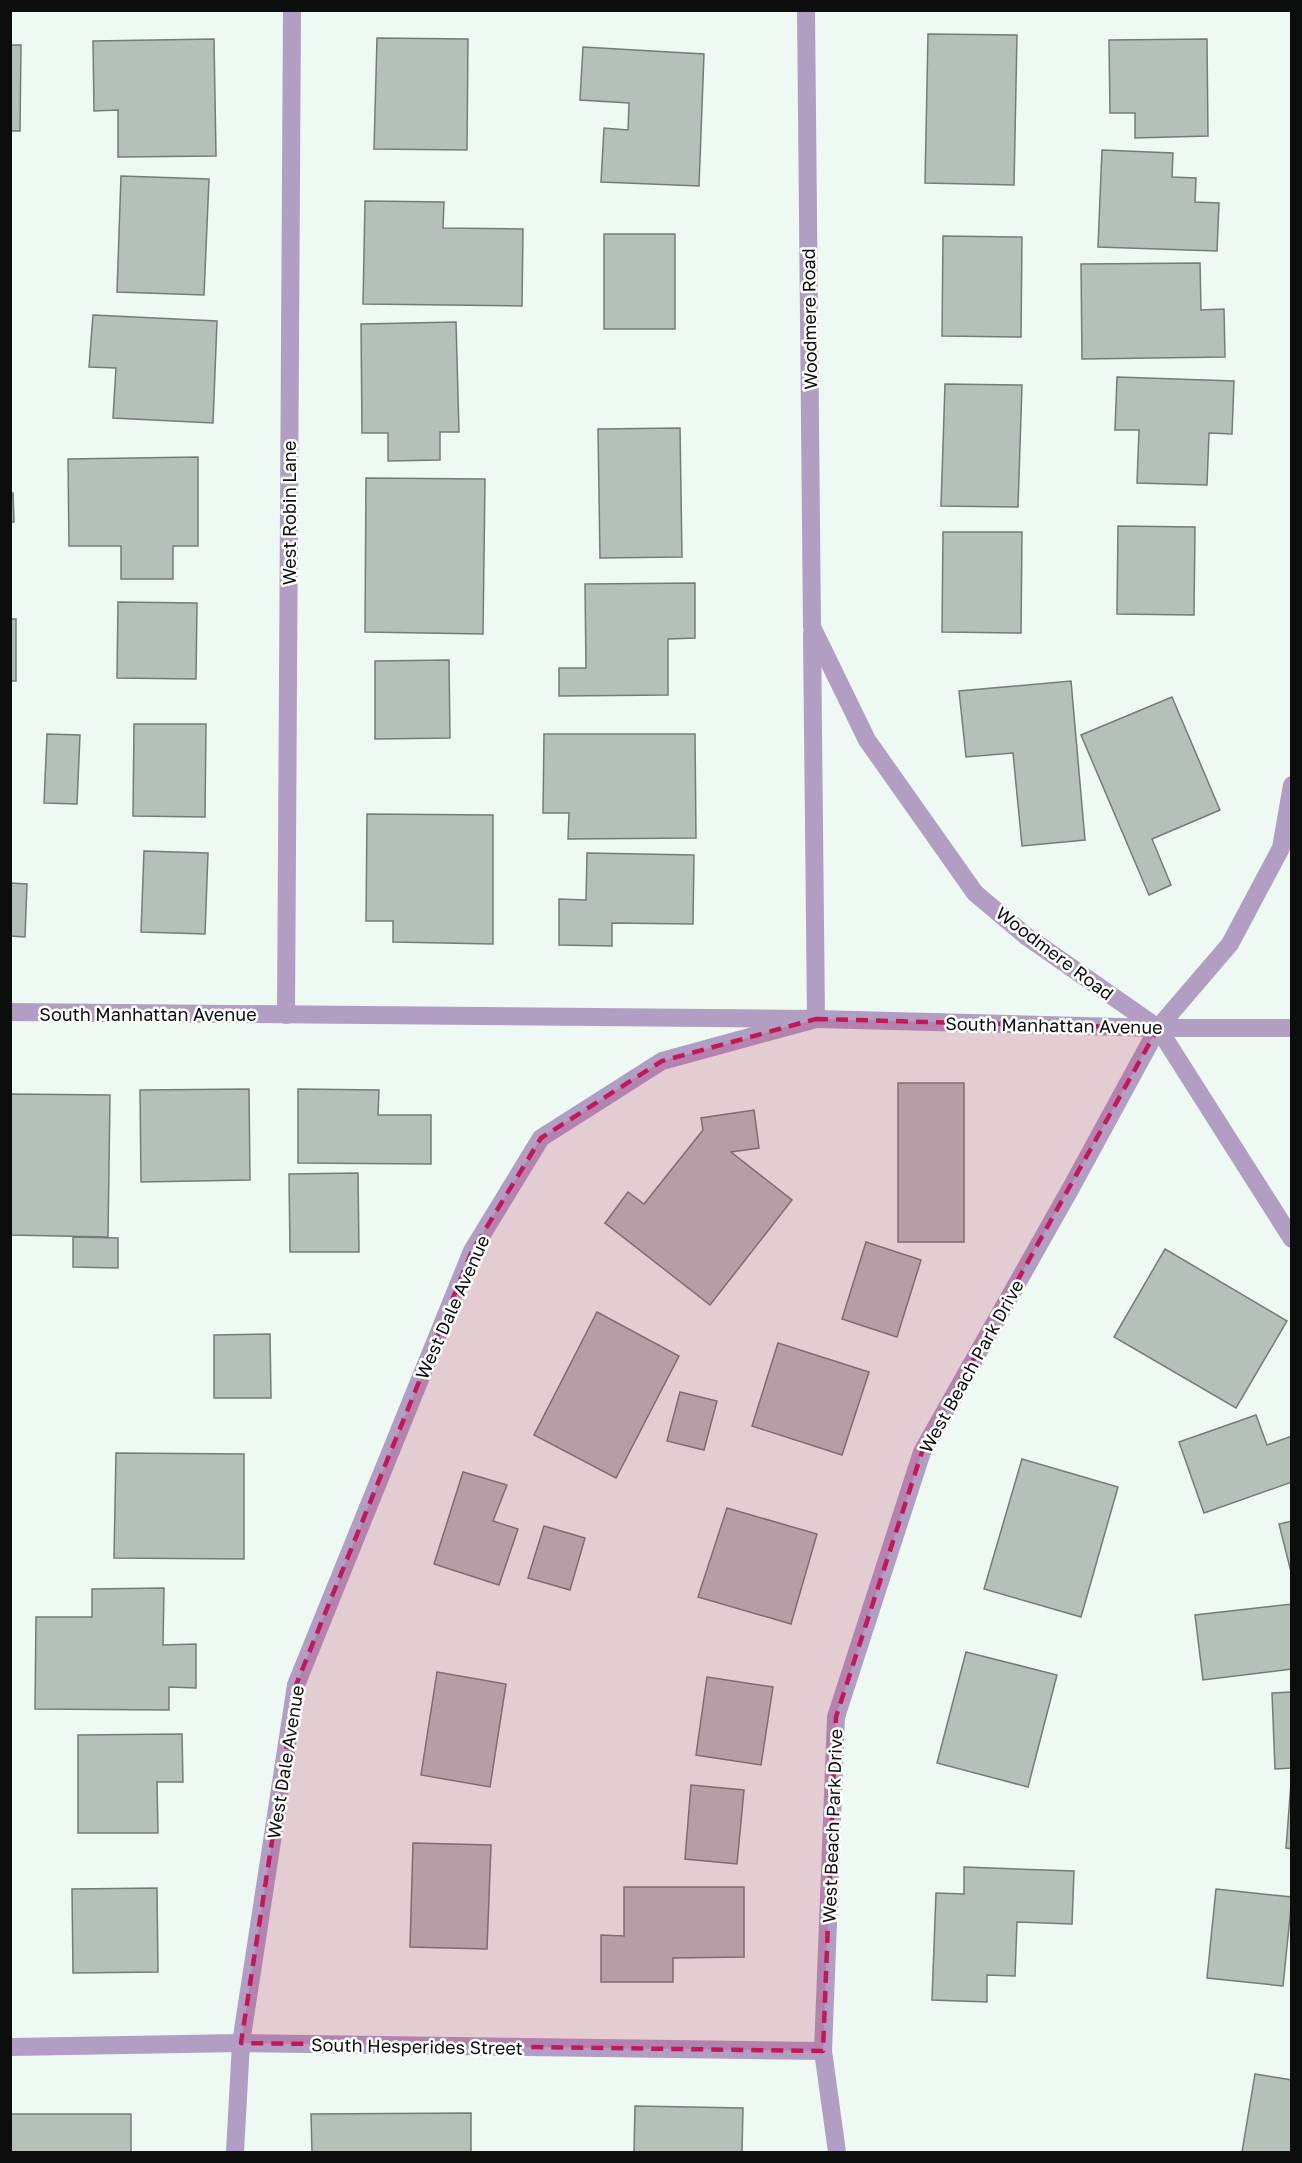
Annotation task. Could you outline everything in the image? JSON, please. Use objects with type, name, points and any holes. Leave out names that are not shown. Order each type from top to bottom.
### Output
[{"type":"street","name":"West Robin Lane","points":[[286,1015],[292,10]]},
{"type":"street","name":"Woodmere Road","points":[[806,10],[816,1019]]},
{"type":"street","name":"Woodmere Road","points":[[812,627],[867,740],[975,892],[1026,936],[1158,1028],[1292,1239]]},
{"type":"street","name":"West Beach Park Drive","points":[[837,2152],[823,2051],[836,1717],[922,1452],[1158,1028],[1230,944],[1281,848],[1292,785]]},
{"type":"street","name":"South Manhattan Avenue","points":[[10,1012],[286,1015]]},
{"type":"street","points":[[286,1015],[816,1019]]},
{"type":"street","name":"South Manhattan Avenue","points":[[816,1019],[1158,1028],[1292,1028]]},
{"type":"street","name":"West Dale Avenue","points":[[235,2152],[241,2043],[296,1685],[472,1251],[541,1138],[662,1061],[816,1019]]},
{"type":"street","name":"South Hesperides Street","points":[[10,2047],[241,2043],[823,2051]]},
{"type":"highlighted area","points":[[816,1019],[1158,1028],[922,1452],[836,1717],[823,2051],[241,2043],[296,1685],[472,1251],[541,1138],[662,1061]]},
{"type":"building","points":[[928,34],[1017,35],[1014,185],[925,183]]},
{"type":"building","points":[[377,38],[468,39],[467,150],[374,149]]},
{"type":"building","points":[[214,39],[216,156],[118,157],[118,110],[94,111],[93,41]]},
{"type":"building","points":[[1207,39],[1208,136],[1135,138],[1135,113],[1110,113],[1109,40]]},
{"type":"building","points":[[10,45],[21,45],[20,131],[10,131]]},
{"type":"building","points":[[583,47],[704,54],[699,186],[601,182],[604,128],[628,130],[629,103],[580,100]]},
{"type":"building","points":[[1102,150],[1173,153],[1172,177],[1196,178],[1195,202],[1219,203],[1217,251],[1098,247]]},
{"type":"building","points":[[121,176],[209,179],[204,295],[117,292]]},
{"type":"building","points":[[365,201],[444,202],[443,228],[523,229],[522,306],[363,304]]},
{"type":"building","points":[[604,234],[675,234],[675,329],[604,329]]},
{"type":"building","points":[[943,236],[1022,237],[1021,337],[942,336]]},
{"type":"building","points":[[1200,263],[1201,310],[1224,309],[1225,357],[1082,359],[1081,264]]},
{"type":"building","points":[[93,315],[217,321],[213,423],[113,418],[116,368],[89,367]]},
{"type":"building","points":[[456,322],[459,432],[440,432],[440,460],[388,461],[388,433],[362,433],[361,324]]},
{"type":"building","points":[[1117,377],[1234,381],[1232,434],[1209,433],[1207,485],[1137,483],[1139,430],[1115,430]]},
{"type":"building","points":[[945,384],[1022,385],[1018,507],[941,506]]},
{"type":"building","points":[[680,428],[682,557],[600,558],[598,429]]},
{"type":"building","points":[[198,457],[198,546],[173,546],[173,579],[121,579],[121,546],[69,546],[68,459]]},
{"type":"building","points":[[366,478],[485,479],[483,634],[365,632]]},
{"type":"building","points":[[10,493],[13,493],[14,522],[10,522]]},
{"type":"building","points":[[1118,526],[1195,527],[1194,615],[1117,614]]},
{"type":"building","points":[[943,532],[1022,532],[1021,633],[942,632]]},
{"type":"building","points":[[695,583],[695,638],[668,639],[668,695],[559,696],[559,668],[586,668],[585,584]]},
{"type":"building","points":[[118,602],[197,603],[196,679],[117,678]]},
{"type":"building","points":[[10,619],[16,619],[16,681],[10,681]]},
{"type":"building","points":[[449,660],[450,738],[375,739],[375,661]]},
{"type":"building","points":[[1071,681],[1085,840],[1022,846],[1013,753],[966,757],[959,691]]},
{"type":"building","points":[[1172,697],[1220,810],[1152,839],[1171,885],[1149,895],[1081,735]]},
{"type":"building","points":[[134,724],[206,724],[205,817],[133,816]]},
{"type":"building","points":[[47,734],[80,735],[77,804],[44,803]]},
{"type":"building","points":[[544,734],[695,734],[696,838],[568,839],[569,813],[543,813]]},
{"type":"building","points":[[367,814],[493,815],[493,944],[393,942],[393,921],[366,921]]},
{"type":"building","points":[[144,851],[208,853],[205,934],[141,932]]},
{"type":"building","points":[[587,853],[694,855],[693,924],[612,923],[612,946],[559,945],[559,899],[586,900]]},
{"type":"building","points":[[10,883],[27,884],[25,937],[10,936]]},
{"type":"building","points":[[898,1083],[964,1083],[964,1242],[898,1242]]},
{"type":"building","points":[[249,1089],[250,1180],[141,1182],[140,1090]]},
{"type":"building","points":[[298,1089],[379,1090],[378,1115],[431,1115],[431,1164],[298,1163]]},
{"type":"building","points":[[10,1094],[110,1095],[108,1237],[10,1235]]},
{"type":"building","points":[[754,1110],[759,1148],[731,1152],[792,1200],[710,1305],[605,1223],[628,1192],[644,1204],[703,1130],[701,1118]]},
{"type":"building","points":[[358,1173],[359,1252],[290,1252],[289,1174]]},
{"type":"building","points":[[73,1237],[118,1238],[118,1268],[73,1267]]},
{"type":"building","points":[[866,1242],[921,1260],[897,1337],[842,1319]]},
{"type":"building","points":[[1165,1249],[1287,1321],[1236,1408],[1114,1337]]},
{"type":"building","points":[[597,1312],[679,1356],[616,1478],[534,1435]]},
{"type":"building","points":[[270,1334],[271,1398],[214,1398],[214,1335]]},
{"type":"building","points":[[778,1343],[869,1372],[842,1455],[752,1426]]},
{"type":"building","points":[[680,1392],[717,1401],[704,1450],[667,1441]]},
{"type":"building","points":[[1256,1415],[1267,1445],[1292,1436],[1292,1482],[1204,1513],[1179,1442]]},
{"type":"building","points":[[116,1453],[244,1454],[244,1559],[114,1558]]},
{"type":"building","points":[[1022,1459],[1118,1487],[1081,1617],[984,1589]]},
{"type":"building","points":[[463,1472],[507,1485],[493,1521],[518,1529],[499,1585],[434,1564]]},
{"type":"building","points":[[727,1508],[817,1534],[791,1624],[698,1597]]},
{"type":"building","points":[[1292,1521],[1292,1571],[1291,1572],[1279,1524]]},
{"type":"building","points":[[544,1526],[585,1538],[570,1590],[528,1578]]},
{"type":"building","points":[[164,1588],[163,1645],[196,1644],[196,1688],[169,1687],[169,1710],[35,1709],[36,1617],[92,1617],[92,1589]]},
{"type":"building","points":[[1292,1604],[1292,1669],[1203,1680],[1195,1615]]},
{"type":"building","points":[[966,1652],[1057,1675],[1028,1787],[937,1763]]},
{"type":"building","points":[[437,1672],[506,1684],[490,1787],[421,1775]]},
{"type":"building","points":[[707,1677],[773,1687],[761,1765],[696,1755]]},
{"type":"building","points":[[1292,1692],[1292,1768],[1275,1769],[1272,1693]]},
{"type":"building","points":[[182,1734],[183,1782],[157,1782],[158,1833],[78,1833],[78,1735]]},
{"type":"building","points":[[1292,1783],[1292,1849],[1286,1848]]},
{"type":"building","points":[[691,1785],[744,1790],[737,1864],[685,1859]]},
{"type":"building","points":[[413,1843],[491,1845],[487,1949],[410,1947]]},
{"type":"building","points":[[964,1867],[1074,1871],[1072,1924],[1017,1922],[1015,1976],[987,1975],[987,2002],[932,2000],[936,1893],[964,1894]]},
{"type":"building","points":[[624,1887],[744,1887],[744,1957],[673,1958],[673,1982],[601,1982],[601,1935],[624,1936]]},
{"type":"building","points":[[157,1888],[158,1972],[73,1973],[72,1889]]},
{"type":"building","points":[[1216,1889],[1292,1897],[1283,1986],[1207,1978]]},
{"type":"building","points":[[1255,2074],[1292,2080],[1292,2152],[1242,2152]]},
{"type":"building","points":[[635,2106],[743,2108],[742,2152],[634,2152]]},
{"type":"building","points":[[471,2113],[471,2152],[312,2152],[311,2114]]},
{"type":"building","points":[[10,2114],[131,2114],[131,2152],[10,2152]]}]
